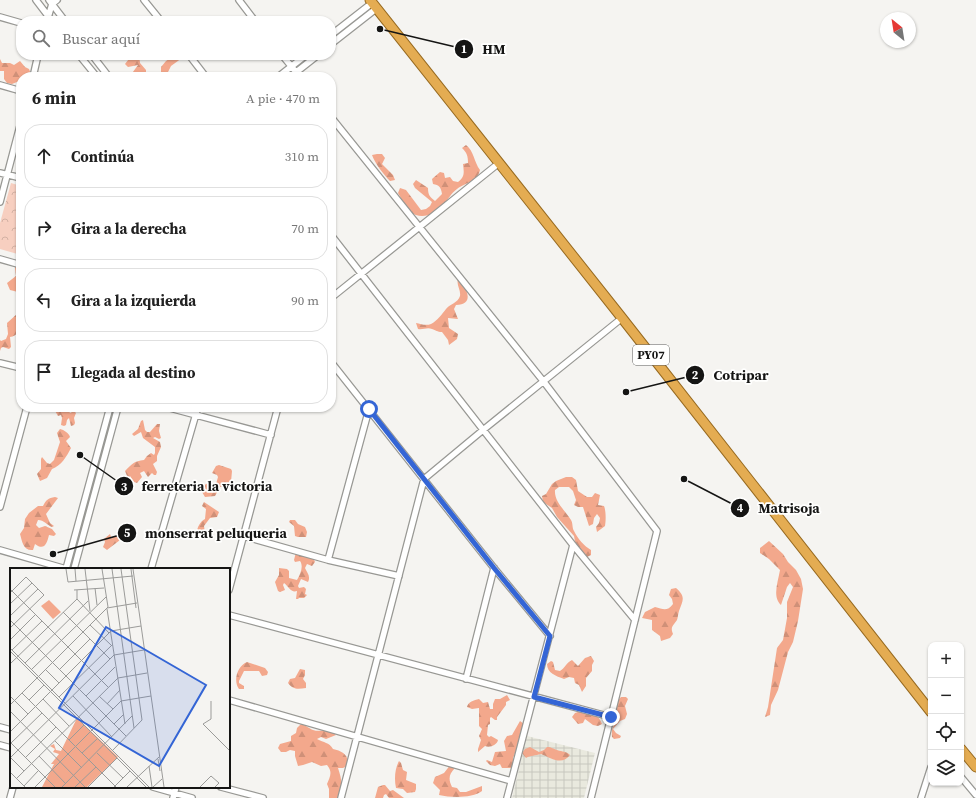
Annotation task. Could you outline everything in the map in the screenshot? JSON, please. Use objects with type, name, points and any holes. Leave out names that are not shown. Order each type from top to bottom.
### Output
[{"type":"highway","name":"PY07","points":[[373,4],[928,708]]},
{"type":"highway","points":[[962,750],[976,767]]},
{"type":"street","points":[[36,0],[48,16]]},
{"type":"street","points":[[144,0],[157,16]]},
{"type":"street","points":[[239,0],[251,16]]},
{"type":"street","points":[[50,16],[52,1]]},
{"type":"street","points":[[52,1],[62,16]]},
{"type":"street","points":[[336,31],[373,4]]},
{"type":"street","points":[[336,39],[373,4]]},
{"type":"street","points":[[0,17],[16,22]]},
{"type":"street","points":[[34,72],[37,60]]},
{"type":"street","points":[[83,60],[93,72]]},
{"type":"street","points":[[96,60],[105,72]]},
{"type":"street","points":[[193,60],[202,72]]},
{"type":"street","points":[[286,60],[296,72]]},
{"type":"street","points":[[284,72],[299,60]]},
{"type":"street","points":[[301,72],[313,60]]},
{"type":"street","points":[[0,86],[16,90]]},
{"type":"street","points":[[336,122],[544,382],[657,532],[591,798]]},
{"type":"street","points":[[0,202],[16,141]]},
{"type":"street","points":[[336,294],[499,163]]},
{"type":"street","points":[[0,173],[16,177]]},
{"type":"street","points":[[336,241],[573,546],[635,620]]},
{"type":"street","points":[[0,259],[16,263]]},
{"type":"street","points":[[341,798],[424,479],[622,318]]},
{"type":"street","points":[[0,363],[16,367]]},
{"type":"street","points":[[336,368],[494,568],[550,636]]},
{"type":"street","points":[[328,560],[369,409]]},
{"type":"street","points":[[0,507],[27,412]]},
{"type":"street","points":[[66,568],[109,412]]},
{"type":"street","points":[[74,568],[117,412]]},
{"type":"street","points":[[184,412],[271,435]]},
{"type":"street","points":[[151,568],[196,412]]},
{"type":"street","points":[[230,586],[277,412]]},
{"type":"street","points":[[243,536],[328,560],[399,576]]},
{"type":"street","points":[[507,798],[573,546]]},
{"type":"street","points":[[0,550],[63,568]]},
{"type":"street","points":[[466,679],[494,568]]},
{"type":"street","points":[[230,615],[611,717]]},
{"type":"street","points":[[230,700],[512,781]]},
{"type":"street","points":[[0,727],[10,730]]},
{"type":"street","points":[[0,745],[10,748]]},
{"type":"street","points":[[921,798],[928,776]]},
{"type":"street","points":[[964,781],[976,795]]},
{"type":"street","points":[[10,798],[13,788]]},
{"type":"street","points":[[156,788],[192,798]]},
{"type":"street","points":[[225,788],[263,798]]},
{"type":"shaded area","points":[[527,736],[595,753],[584,798],[512,798]]},
{"type":"green space","points":[[0,59],[2,63],[10,63],[14,65],[20,61],[30,72],[16,72],[16,82],[12,84],[7,83],[4,79],[4,71],[0,71]]},
{"type":"green space","points":[[128,60],[140,60],[146,72],[133,72],[138,65],[128,67],[125,64]]},
{"type":"green space","points":[[179,60],[171,66],[168,72],[161,72],[161,67],[166,61]]},
{"type":"green space","points":[[466,145],[471,150],[480,170],[479,174],[474,180],[455,191],[440,208],[432,214],[419,216],[410,212],[398,193],[400,188],[406,190],[421,210],[426,209],[432,202],[415,188],[413,184],[416,180],[428,188],[430,196],[435,201],[442,194],[439,187],[433,184],[432,179],[440,172],[444,173],[445,178],[450,177],[453,181],[458,182],[462,178],[464,174],[463,164],[468,163],[467,155],[462,148]]},
{"type":"green space","points":[[382,154],[385,158],[382,164],[393,175],[395,180],[390,181],[375,161],[372,155]]},
{"type":"green space","points":[[11,183],[16,184],[16,254],[0,249],[0,223]]},
{"type":"green space","points":[[16,276],[16,292],[10,290],[7,283]]},
{"type":"green space","points":[[458,278],[468,294],[468,298],[466,302],[456,305],[454,309],[458,319],[448,318],[449,328],[458,334],[457,339],[449,345],[448,340],[442,332],[430,328],[418,329],[416,323],[425,325],[431,324],[448,307],[458,300],[460,294]]},
{"type":"green space","points":[[16,315],[16,334],[10,337],[11,347],[9,349],[3,347],[0,351],[0,340],[6,339],[8,334],[7,323]]},
{"type":"green space","points":[[56,412],[75,412],[75,423],[71,426],[69,418],[66,425],[61,425],[61,415],[58,416]]},
{"type":"green space","points":[[143,420],[145,430],[147,432],[150,432],[157,424],[160,424],[159,431],[161,438],[153,438],[160,442],[161,447],[157,456],[157,461],[153,464],[157,472],[156,475],[152,473],[148,477],[144,471],[140,473],[142,477],[137,483],[134,482],[130,476],[130,483],[125,484],[127,476],[125,471],[133,463],[144,460],[151,453],[154,455],[155,453],[155,447],[143,438],[141,432],[134,436],[132,434],[138,429],[141,421]]},
{"type":"green space","points":[[60,429],[66,432],[70,437],[66,441],[71,448],[58,466],[52,469],[47,478],[40,481],[37,474],[41,469],[41,459],[42,457],[47,463],[50,464],[54,460],[60,442],[57,433]]},
{"type":"green space","points":[[219,465],[231,469],[231,482],[220,487],[215,496],[205,497],[202,492],[204,485],[209,483],[213,485],[216,484],[218,477],[212,473],[216,466]]},
{"type":"green space","points":[[566,477],[572,477],[576,480],[578,491],[587,497],[592,497],[595,493],[600,495],[598,505],[604,506],[605,508],[605,526],[597,532],[596,527],[600,518],[597,514],[594,518],[593,524],[589,526],[583,507],[574,505],[576,500],[573,491],[569,487],[559,487],[555,490],[556,498],[560,506],[571,520],[573,530],[579,539],[591,550],[591,555],[587,557],[576,547],[574,536],[557,517],[552,508],[543,502],[542,496],[546,494],[552,484]]},
{"type":"green space","points":[[55,497],[58,498],[46,514],[50,523],[54,526],[52,527],[38,520],[36,525],[39,528],[45,526],[52,529],[56,534],[54,536],[49,535],[45,546],[41,547],[35,544],[33,550],[27,549],[22,542],[20,534],[24,528],[25,519],[29,513],[38,506],[43,506],[45,502]]},
{"type":"green space","points":[[204,502],[219,512],[217,517],[210,518],[204,526],[205,533],[200,539],[197,535],[197,530],[199,524],[205,519],[206,509],[202,506]]},
{"type":"green space","points":[[290,520],[295,520],[298,524],[305,527],[307,532],[306,537],[295,536],[294,526],[289,522]]},
{"type":"green space","points":[[125,531],[127,533],[127,538],[125,540],[120,540],[107,550],[103,547],[105,542],[104,539],[110,534],[111,537],[118,536]]},
{"type":"green space","points":[[769,541],[783,554],[796,570],[801,579],[803,589],[793,642],[788,652],[778,690],[771,705],[770,715],[765,717],[768,707],[777,648],[783,640],[787,618],[787,602],[793,587],[790,583],[787,587],[781,605],[778,602],[776,594],[780,570],[769,559],[760,553],[760,548]]},
{"type":"green space","points":[[296,552],[313,557],[315,562],[312,566],[307,564],[305,568],[309,576],[309,580],[308,582],[301,579],[298,586],[299,588],[304,587],[306,589],[305,594],[307,595],[304,598],[298,599],[296,599],[297,591],[292,590],[284,583],[283,585],[285,590],[280,592],[278,591],[275,582],[279,575],[279,568],[287,569],[289,571],[289,578],[297,580],[302,566],[300,561],[295,562],[294,560]]},
{"type":"green space","points":[[676,588],[683,599],[677,620],[672,628],[673,634],[670,638],[661,641],[660,636],[652,630],[652,620],[642,618],[645,612],[655,607],[665,609],[671,607],[673,604],[669,595],[671,589]]},
{"type":"green space","points":[[591,656],[594,661],[592,671],[586,678],[586,686],[582,692],[579,685],[575,683],[574,678],[569,677],[564,679],[558,677],[552,674],[547,667],[547,664],[551,661],[553,662],[555,670],[560,671],[572,660],[578,666],[585,658]]},
{"type":"green space","points":[[247,662],[265,668],[268,672],[267,675],[262,676],[259,671],[244,671],[239,683],[244,686],[244,689],[239,689],[236,682],[238,670]]},
{"type":"green space","points":[[300,669],[305,670],[303,679],[306,683],[306,688],[301,689],[292,687],[288,683],[290,679],[295,678]]},
{"type":"green space","points":[[507,695],[510,700],[506,702],[506,705],[497,717],[497,720],[491,717],[490,724],[488,725],[487,735],[498,740],[497,742],[495,745],[485,746],[478,752],[481,740],[479,736],[482,729],[479,726],[479,708],[472,709],[467,707],[468,705],[479,699],[483,703],[488,702],[490,709],[493,709],[495,699],[500,699]]},
{"type":"green space","points":[[621,697],[626,697],[628,699],[625,706],[627,714],[625,719],[620,721],[613,729],[621,736],[620,738],[614,739],[612,737],[612,731],[617,716],[617,704]]},
{"type":"green space","points":[[581,711],[591,713],[596,716],[602,724],[598,726],[593,725],[585,719],[583,723],[578,724],[572,717],[575,713]]},
{"type":"green space","points":[[520,721],[524,724],[521,739],[513,758],[513,768],[502,768],[500,764],[495,766],[490,765],[486,761],[492,762],[495,752],[506,751],[504,741],[507,736],[512,735]]},
{"type":"green space","points":[[301,724],[316,731],[327,730],[336,735],[326,739],[321,737],[317,739],[328,744],[333,749],[342,752],[346,756],[348,762],[347,766],[338,768],[341,790],[338,798],[329,798],[329,789],[327,784],[330,777],[330,772],[327,765],[321,766],[312,762],[298,766],[295,751],[290,750],[281,752],[278,748],[280,744],[291,741],[291,736],[296,733],[297,728]]},
{"type":"green space","points":[[530,747],[539,752],[547,747],[550,747],[566,752],[570,755],[564,760],[560,761],[541,754],[526,758],[522,753],[525,749]]},
{"type":"green space","points":[[399,761],[403,770],[407,772],[406,780],[416,784],[415,792],[407,793],[403,789],[396,788],[395,774]]},
{"type":"green space","points":[[451,764],[455,768],[451,772],[450,777],[452,787],[457,788],[460,792],[466,792],[482,786],[482,791],[473,795],[462,797],[439,795],[440,790],[433,783],[435,777],[444,773]]},
{"type":"green space","points":[[385,785],[390,791],[393,790],[404,798],[389,798],[386,794],[383,798],[375,798],[378,787]]},
{"type":"place","name":"HM","points":[[380,29]]},
{"type":"place","name":"Cotripar","points":[[626,392]]},
{"type":"place","name":"ferreteria la victoria","points":[[80,455]]},
{"type":"place","name":"Matrisoja","points":[[684,479]]},
{"type":"place","name":"monserrat peluqueria","points":[[53,554]]},
{"type":"route","points":[[369,409],[494,568],[550,636],[534,697],[611,717]]}]
